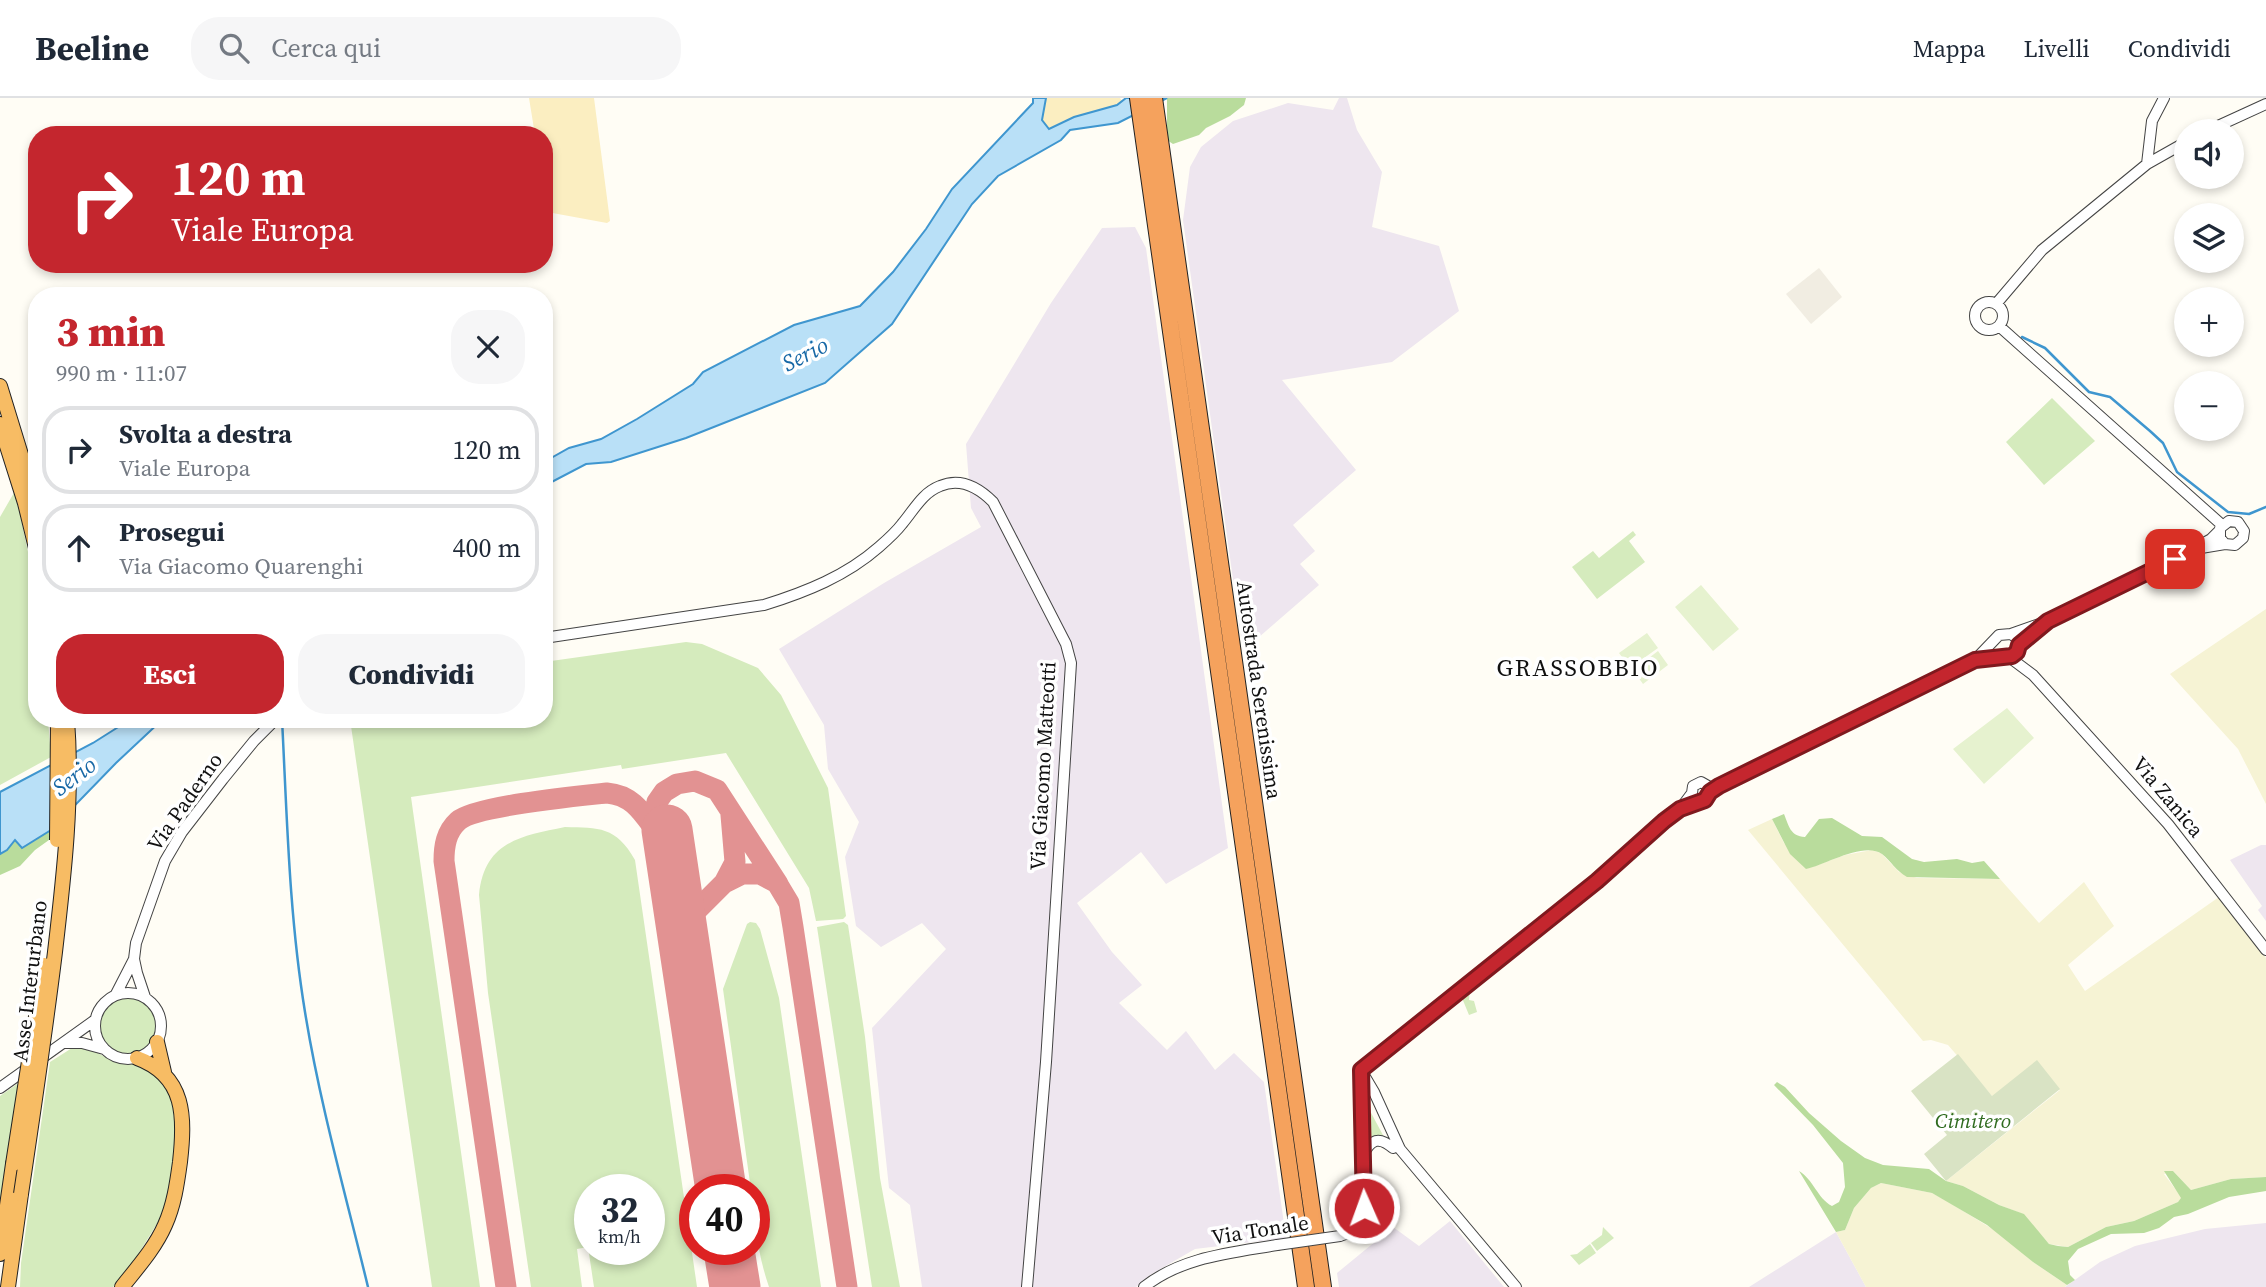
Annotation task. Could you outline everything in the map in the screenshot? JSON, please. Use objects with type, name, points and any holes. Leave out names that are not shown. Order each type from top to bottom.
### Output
[{"type":"highway","name":"Autostrada Serenissima","points":[[1138,98],[1306,1287]]},
{"type":"highway","name":"Autostrada Serenissima","points":[[1154,98],[1323,1287]]},
{"type":"highway","points":[[0,386],[28,515]]},
{"type":"highway","points":[[0,424],[11,440],[28,487]]},
{"type":"highway","name":"Asse Interurbano","points":[[8,1287],[6,1254],[13,1164],[48,945],[57,832],[58,728]]},
{"type":"highway","name":"Asse Interurbano","points":[[6,1254],[21,1194],[37,1096],[63,882],[68,816],[67,728]]},
{"type":"highway","points":[[122,1287],[163,1228],[175,1194],[182,1115],[176,1091],[164,1072],[157,1042]]},
{"type":"highway","points":[[137,1058],[164,1072]]},
{"type":"highway","points":[[6,1254],[17,1261],[16,1287]]},
{"type":"street","points":[[2147,164],[2152,121],[2164,98]]},
{"type":"street","points":[[2233,119],[2266,104]]},
{"type":"street","points":[[2152,121],[2161,155]]},
{"type":"street","points":[[1996,304],[2042,250],[2147,164],[2174,148]]},
{"type":"street","points":[[1996,304],[1982,303],[1976,310],[1975,318],[1979,326],[1987,330],[1999,326]]},
{"type":"street","points":[[1996,304],[2003,314],[1999,326]]},
{"type":"street","points":[[1999,326],[2221,528]]},
{"type":"street","name":"Via Giacomo Matteotti","points":[[553,637],[764,605],[830,581],[877,548],[901,525],[924,496],[941,486],[957,483],[976,488],[993,502],[1066,644],[1071,663],[1045,1068],[1027,1287]]},
{"type":"street","points":[[1361,1070],[1586,890],[1680,809],[1696,797],[1707,798],[1712,787],[1975,660],[1999,635],[2011,634],[2048,621],[2190,551],[2234,521],[2241,524],[2243,538],[2238,544],[2190,551]]},
{"type":"street","points":[[2221,528],[2220,538],[2225,544]]},
{"type":"street","points":[[1975,660],[2005,656],[2048,621]]},
{"type":"street","points":[[2011,634],[2017,638],[2018,647]]},
{"type":"street","points":[[1995,642],[1995,648],[2005,656]]},
{"type":"street","name":"Via Zanica","points":[[2018,647],[2033,675]]},
{"type":"street","name":"Via Zanica","points":[[2005,656],[2033,675],[2168,824],[2266,950]]},
{"type":"street","name":"Via Paderno","points":[[0,1088],[95,1020],[102,1004],[116,994],[134,959],[148,905],[174,843],[243,754],[267,728]]},
{"type":"street","points":[[1696,797],[1696,783],[1712,787]]},
{"type":"street","name":"Via Paderno","points":[[134,959],[138,981],[145,997],[154,1005],[160,1016],[161,1028],[157,1042]]},
{"type":"street","points":[[116,994],[134,993],[145,997]]},
{"type":"street","points":[[95,1020],[97,1038],[104,1049]]},
{"type":"street","points":[[64,1044],[82,1043],[104,1049],[120,1058],[137,1058],[150,1051],[157,1042]]},
{"type":"street","points":[[1361,1070],[1393,1148]]},
{"type":"street","points":[[1361,1070],[1400,1149],[1516,1287]]},
{"type":"street","name":"Via Tonale","points":[[1144,1287],[1178,1265],[1352,1233],[1361,1223],[1364,1208],[1361,1070]]},
{"type":"street","points":[[1362,1158],[1368,1146],[1382,1140],[1436,1193]]},
{"type":"shaded area","points":[[1339,98],[1347,98],[1357,130],[1382,172],[1372,227],[1439,246],[1459,311],[1392,362],[1282,380],[1356,470],[1293,525],[1315,551],[1300,564],[1319,585],[1243,651],[1183,220],[1190,167],[1201,147],[1233,121],[1288,103],[1333,110]]},
{"type":"shaded area","points":[[1135,227],[1146,248],[1228,848],[1166,884],[1141,852],[1077,903],[1112,952],[1142,985],[1119,1003],[1167,1050],[1186,1031],[1215,1070],[1234,1053],[1264,1082],[1286,1238],[1195,1249],[1150,1275],[1136,1287],[922,1287],[910,1205],[889,1188],[872,1028],[946,949],[922,923],[881,947],[856,926],[845,857],[859,822],[828,769],[824,725],[779,649],[884,583],[981,527],[971,508],[966,444],[1051,303],[1102,228]]},
{"type":"shaded area","points":[[1819,268],[1842,297],[1811,324],[1786,294]]},
{"type":"shaded area","points":[[2266,609],[2266,804],[2238,749],[2170,674]]},
{"type":"shaded area","points":[[1772,819],[1784,843],[1812,867],[1845,855],[1872,850],[1881,853],[1899,872],[1917,878],[2000,879],[2039,923],[2084,882],[2114,926],[2068,965],[2085,991],[2219,897],[2266,958],[2266,1177],[2231,1179],[2191,1190],[2173,1171],[2164,1174],[2182,1198],[2178,1202],[2134,1221],[2106,1227],[2068,1247],[2049,1244],[2023,1214],[1963,1186],[1946,1181],[2060,1090],[1992,1096],[1948,1045],[1931,1040],[1923,1041],[1748,830]]},
{"type":"shaded area","points":[[2266,845],[2266,921],[2258,910],[2262,906],[2230,860]]},
{"type":"shaded area","points":[[1881,1183],[1932,1193],[1947,1201],[2002,1235],[2033,1262],[2067,1285],[1866,1287],[1836,1232],[1845,1230],[1854,1208],[1871,1188]]},
{"type":"shaded area","points":[[1450,1221],[1504,1287],[1339,1287],[1337,1273],[1393,1227],[1419,1246]]},
{"type":"shaded area","points":[[2266,1223],[2266,1287],[2065,1287],[2100,1262],[2135,1246],[2205,1229]]},
{"type":"shaded area","points":[[1836,1232],[1866,1287],[1749,1287]]},
{"type":"green space","points":[[1167,98],[1246,98],[1244,105],[1230,116],[1206,128],[1199,135],[1173,144],[1167,140]]},
{"type":"green space","points":[[2052,398],[2095,441],[2044,485],[2006,442]]},
{"type":"green space","points":[[15,491],[28,552],[28,728],[49,728],[51,757],[0,785],[0,517]]},
{"type":"green space","points":[[1633,531],[1636,535],[1629,541],[1645,562],[1597,599],[1572,567],[1593,551],[1599,558]]},
{"type":"green space","points":[[1701,585],[1739,629],[1713,651],[1675,607]]},
{"type":"green space","points":[[1647,633],[1658,648],[1630,668],[1619,653]]},
{"type":"green space","points":[[686,642],[702,644],[758,668],[781,695],[828,788],[846,916],[843,919],[816,921],[809,888],[726,753],[622,769],[621,765],[411,797],[480,1287],[432,1287],[351,728],[553,728],[553,661]]},
{"type":"green space","points":[[1658,651],[1668,665],[1643,684],[1633,670]]},
{"type":"green space","points":[[2007,708],[2034,738],[1984,784],[1953,749]]},
{"type":"green space","points":[[1784,814],[1796,835],[1805,837],[1819,819],[1832,818],[1862,836],[1882,837],[1912,859],[1924,862],[1957,859],[1972,863],[1984,861],[2000,879],[1907,877],[1882,854],[1865,850],[1806,869],[1790,854],[1772,819]]},
{"type":"green space","points":[[565,827],[606,831],[621,841],[635,860],[681,1174],[679,1265],[694,1265],[697,1287],[594,1287],[591,1265],[665,1265],[665,1174],[574,1174],[574,1265],[579,1265],[582,1287],[531,1287],[488,993],[479,895],[488,863],[507,844],[533,834]]},
{"type":"green space","points":[[51,830],[49,840],[20,866],[0,875],[0,854],[15,840]]},
{"type":"green space","points":[[844,922],[848,925],[865,1037],[880,1178],[900,1287],[872,1287],[817,927]]},
{"type":"green space","points":[[756,923],[760,929],[779,998],[821,1287],[769,1287],[762,1265],[770,1265],[770,1174],[749,1174],[723,989],[747,924]]},
{"type":"green space","points":[[1470,987],[1469,1000],[1474,1001],[1477,1012],[1469,1015],[1462,998]]},
{"type":"green space","points":[[127,996],[138,998],[151,1009],[156,1025],[154,1036],[143,1049],[127,1054],[116,1052],[103,1041],[98,1025],[100,1014],[111,1001]]},
{"type":"green space","points":[[87,1047],[114,1062],[141,1064],[164,1079],[179,1117],[169,1194],[158,1222],[128,1271],[113,1287],[20,1287],[21,1263],[50,1062],[72,1048]]},
{"type":"green space","name":"Cimitero","points":[[1958,1054],[1992,1096],[2037,1060],[2060,1089],[1946,1181],[1924,1154],[1947,1135],[1911,1091]]},
{"type":"green space","points":[[20,1082],[0,1206],[0,1096]]},
{"type":"green space","points":[[1777,1082],[1841,1141],[1865,1158],[1883,1165],[1929,1169],[1946,1181],[2024,1214],[2049,1244],[2068,1247],[2106,1227],[2134,1221],[2178,1202],[2181,1198],[2164,1171],[2173,1171],[2191,1190],[2231,1179],[2266,1177],[2266,1191],[2229,1197],[2174,1217],[2159,1228],[2144,1233],[2111,1234],[2078,1249],[2068,1261],[2070,1275],[2075,1280],[2067,1285],[1987,1225],[1932,1193],[1881,1183],[1871,1188],[1854,1208],[1845,1230],[1836,1232],[1799,1171],[1832,1206],[1839,1202],[1845,1187],[1843,1163],[1813,1125],[1774,1085]]},
{"type":"green space","points":[[1369,1109],[1384,1137],[1367,1142],[1365,1110]]},
{"type":"green space","points":[[1603,1227],[1614,1238],[1597,1251],[1591,1243],[1602,1235]]},
{"type":"green space","points":[[1590,1244],[1596,1253],[1579,1265],[1570,1255],[1577,1254]]},
{"type":"sand","points":[[529,98],[594,98],[610,221],[607,223],[553,213],[553,126],[534,126]]},
{"type":"sand","points":[[1046,98],[1120,98],[1122,101],[1118,105],[1074,117],[1049,129],[1042,120]]},
{"type":"water","name":"Serio","points":[[1033,98],[1046,98],[1042,120],[1049,129],[1074,117],[1117,105],[1126,98],[1167,98],[1118,123],[1070,130],[1061,140],[998,176],[972,204],[892,324],[825,383],[686,438],[611,462],[586,464],[553,481],[553,457],[569,448],[601,439],[693,384],[703,372],[794,325],[860,306],[893,272],[952,189],[1033,103]]},
{"type":"water","name":"Serio","points":[[117,728],[153,728],[51,830],[22,848],[15,840],[0,854],[0,792]]},
{"type":"waterway","points":[[2022,337],[2045,348],[2089,392],[2110,397],[2163,443],[2177,472],[2228,512],[2249,514],[2266,507]]},
{"type":"waterway","points":[[282,728],[292,902],[305,1012],[326,1116],[368,1287]]},
{"type":"taxiway","points":[[677,923],[667,851],[653,821],[657,802],[664,792],[677,784],[695,781],[717,790],[778,884]]},
{"type":"taxiway","points":[[506,1287],[444,861],[447,840],[458,821],[485,811],[607,793],[630,801],[656,831]]},
{"type":"taxiway","points":[[724,883],[735,862],[731,815]]},
{"type":"taxiway","points":[[685,943],[690,921],[696,911],[724,883],[742,874],[760,874],[777,883],[789,903],[847,1287]]},
{"type":"taxiway","points":[[733,1277],[736,1287]]},
{"type":"runway","points":[[667,830],[719,1174]]},
{"type":"runway","points":[[731,1265],[735,1287]]},
{"type":"district","name":"GRASSOBBIO","points":[[1578,668]]},
{"type":"route","points":[[1364,1208],[1360,1133],[1361,1070],[1628,856],[1664,821],[1680,809],[1705,800],[1710,792],[1719,786],[1975,660],[2012,656],[2019,645],[2048,621],[2175,559]]}]
